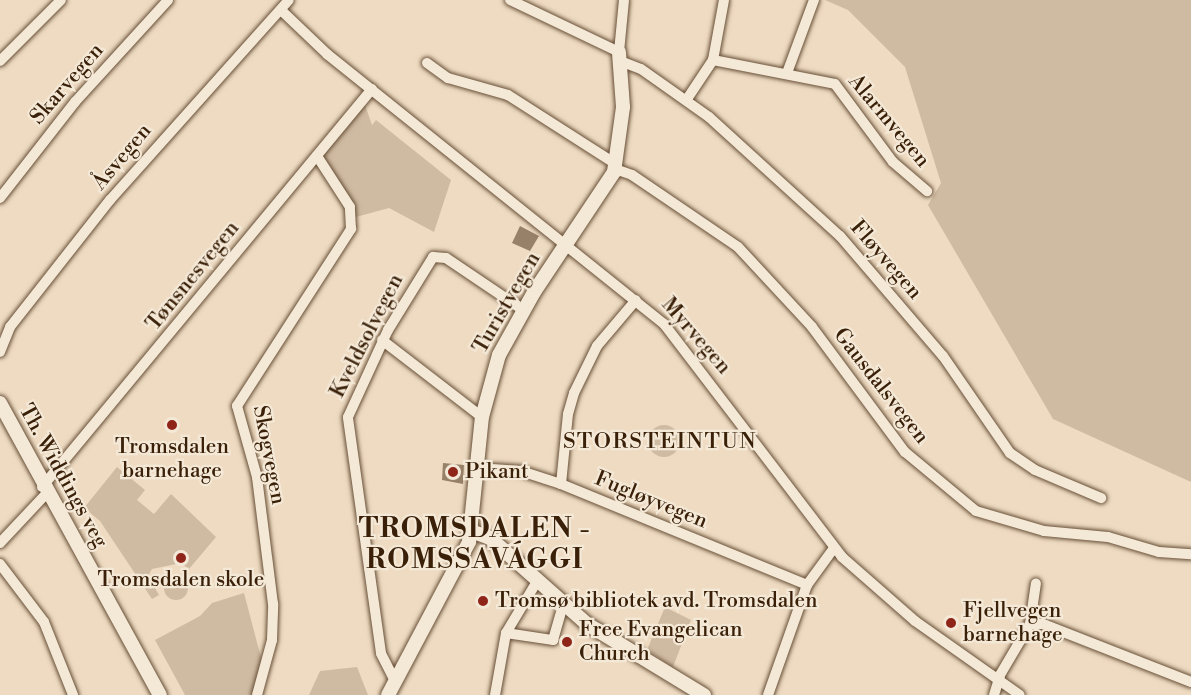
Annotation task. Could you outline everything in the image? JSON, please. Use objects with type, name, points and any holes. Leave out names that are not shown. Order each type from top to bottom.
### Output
[{"type":"street","points":[[0,61],[61,0]]},
{"type":"street","name":"Skarvegen","points":[[0,198],[75,102],[168,0]]},
{"type":"street","name":"Åsvegen","points":[[0,352],[10,327],[110,200],[289,0]]},
{"type":"street","name":"Fløyvegen","points":[[510,0],[620,57],[687,99],[840,236],[943,356],[1010,453],[1035,470],[1101,498]]},
{"type":"street","name":"Turistvegen","points":[[387,695],[471,531],[482,417],[493,371],[523,310],[567,243],[599,200],[616,167],[623,108],[620,57],[624,0]]},
{"type":"street","points":[[687,99],[713,60],[724,0]]},
{"type":"street","points":[[787,73],[814,0]]},
{"type":"street","name":"Myrvegen","points":[[280,10],[372,89],[636,300],[693,357],[834,548],[915,621],[998,683],[1020,695]]},
{"type":"street","name":"Alarmvegen","points":[[713,60],[787,73],[839,87],[893,162],[927,191]]},
{"type":"street","name":"Gausdalsvegen","points":[[428,63],[448,78],[508,94],[738,247],[812,327],[905,452],[976,511],[1044,531],[1191,554]]},
{"type":"street","name":"Tønsnesvegen","points":[[0,543],[372,89]]},
{"type":"street","name":"Skogvegen","points":[[257,695],[272,640],[273,604],[256,477],[237,406],[244,388],[280,341],[351,229],[350,207],[317,156]]},
{"type":"street","name":"Kveldsolvegen","points":[[395,681],[381,653],[347,426],[382,340],[435,256],[453,263],[523,310]]},
{"type":"street","points":[[561,484],[574,393],[597,346],[636,300]]},
{"type":"street","points":[[382,340],[482,417]]},
{"type":"street","name":"Th. Widdings veg","points":[[0,403],[44,490],[160,695]]},
{"type":"street","name":"Fugløyvegen","points":[[477,468],[521,471],[561,484],[807,585]]},
{"type":"street","points":[[471,531],[490,538],[536,583],[563,605],[704,695]]},
{"type":"street","points":[[768,695],[807,585],[834,548]]},
{"type":"street","points":[[0,564],[44,622],[73,695]]},
{"type":"street","points":[[495,695],[506,633],[536,583]]},
{"type":"street","points":[[994,695],[998,683],[1030,624],[1036,583]]},
{"type":"street","points":[[506,633],[553,640],[563,605]]},
{"type":"street","points":[[1030,624],[1191,681]]},
{"type":"shaded area","points":[[825,0],[1191,0],[1191,482],[1053,419],[928,205],[941,183],[905,67],[848,10]]},
{"type":"shaded area","points":[[364,102],[372,125],[376,120],[451,180],[434,232],[389,208],[356,217],[322,155]]},
{"type":"shaded area","points":[[664,425],[676,429],[680,441],[676,453],[664,457],[652,453],[648,441],[652,429]]},
{"type":"shaded area","points":[[117,467],[145,490],[137,500],[154,514],[171,494],[216,537],[189,569],[181,563],[152,569],[148,576],[159,595],[152,599],[100,521],[84,508]]},
{"type":"shaded area","points":[[176,576],[185,579],[188,588],[185,597],[176,600],[167,597],[164,588],[167,579]]},
{"type":"shaded area","points":[[244,593],[263,665],[253,695],[185,695],[155,640],[200,616],[212,603]]},
{"type":"shaded area","points":[[665,607],[691,620],[673,667],[647,650]]},
{"type":"shaded area","points":[[357,667],[368,695],[309,695],[320,671]]},
{"type":"building","points":[[520,226],[539,236],[530,251],[512,243]]},
{"type":"building","name":"Pikant","points":[[443,463],[464,465],[463,484],[442,480]]},
{"type":"place","name":"Tromsdalen barnehage","points":[[172,425]]},
{"type":"place","name":"Pikant","points":[[453,472]]},
{"type":"place","name":"Tromsdalen skole","points":[[181,558]]},
{"type":"place","name":"Tromsø bibliotek avd. Tromsdalen","points":[[483,601]]},
{"type":"place","name":"Fjellvegen barnehage","points":[[951,623]]},
{"type":"place","name":"Free Evangelican Church","points":[[567,642]]},
{"type":"district","name":"STORSTEINTUN","points":[[660,442]]},
{"type":"district","name":"TROMSDALEN - ROMSSAVÁGGI","points":[[475,544]]}]
